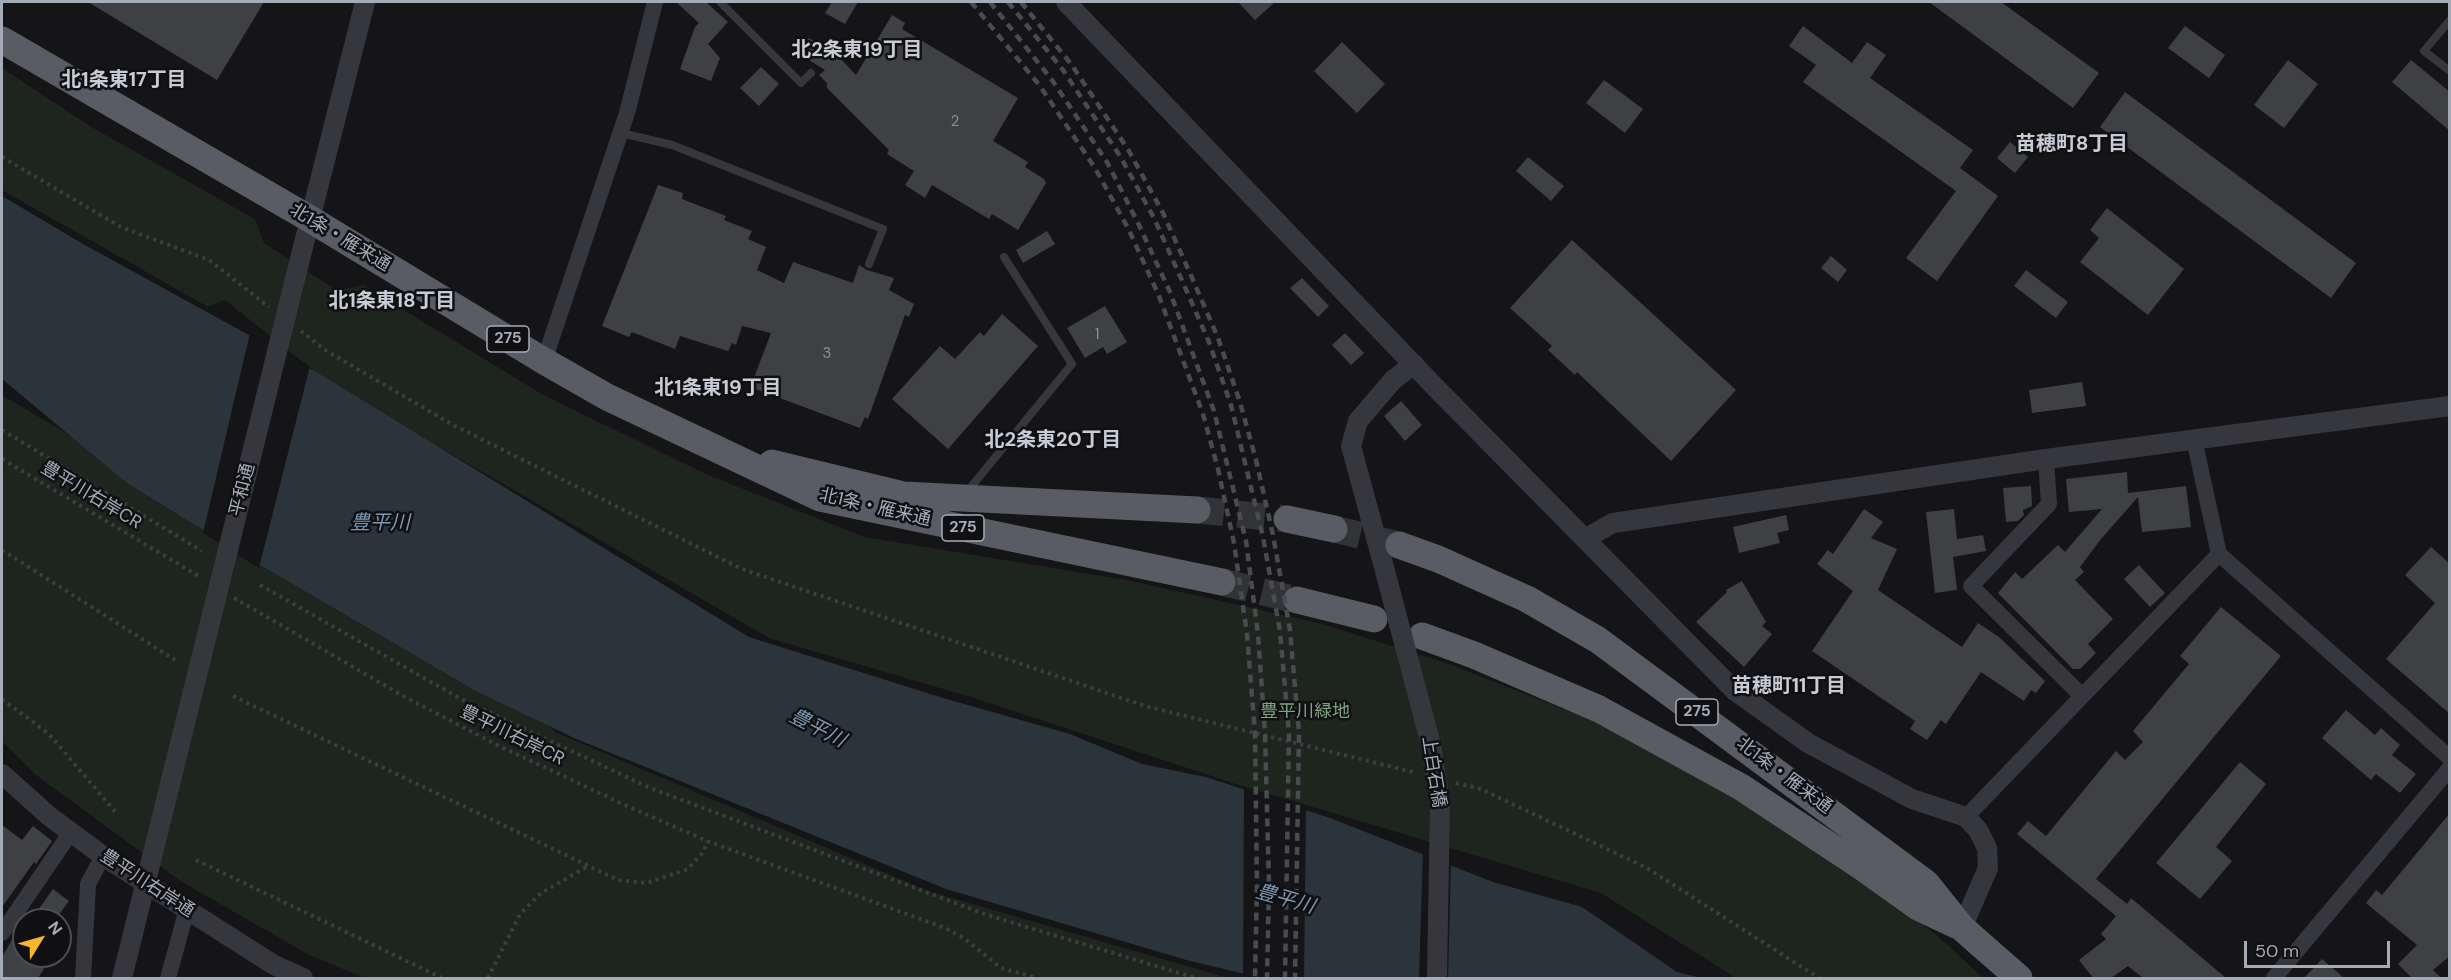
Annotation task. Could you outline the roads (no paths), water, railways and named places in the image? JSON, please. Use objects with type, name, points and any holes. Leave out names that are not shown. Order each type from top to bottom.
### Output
[{"type":"highway","name":"北1条・雁来通","points":[[2,40],[310,219],[607,397],[820,498],[1222,582]]},
{"type":"highway","name":"北1条・雁来通","points":[[712,448],[904,495],[1197,510]]},
{"type":"highway","points":[[1287,519],[1334,529]]},
{"type":"highway","name":"北1条・雁来通","points":[[1399,545],[1438,559],[1527,599],[1598,640],[1926,883],[1962,928],[2019,978]]},
{"type":"highway","points":[[1297,600],[1374,619]]},
{"type":"highway","name":"北1条・雁来通","points":[[1422,636],[1474,655],[1599,709],[1741,787],[1918,907],[1962,928]]},
{"type":"street","name":"平和通","points":[[122,978],[365,2]]},
{"type":"street","points":[[544,361],[627,113],[655,2]]},
{"type":"street","points":[[1066,2],[1413,364],[1734,690],[1808,743],[1912,799],[1966,817],[1978,830],[1987,848],[1988,868],[1962,928]]},
{"type":"street","name":"上白石橋","points":[[1413,364],[1393,380],[1358,421],[1351,446],[1431,745],[1440,802],[1437,978]]},
{"type":"street","points":[[1586,538],[1613,523],[2046,459],[2450,406]]},
{"type":"street","points":[[2193,439],[2219,554],[2450,758]]},
{"type":"street","points":[[2046,459],[2049,504],[1971,586],[2082,696]]},
{"type":"street","points":[[1966,817],[2219,554]]},
{"type":"street","points":[[2274,978],[2450,768]]},
{"type":"street","name":"豊平川右岸通","points":[[2,774],[103,856],[274,966],[303,978]]},
{"type":"street","points":[[2,933],[71,832]]},
{"type":"street","points":[[83,978],[88,884],[103,856]]},
{"type":"street","points":[[168,978],[187,909]]},
{"type":"lane","points":[[720,2],[801,83],[811,73]]},
{"type":"lane","points":[[2450,20],[2424,51],[2450,71]]},
{"type":"lane","points":[[621,133],[672,145],[883,229],[869,264]]},
{"type":"lane","points":[[962,498],[1072,364],[1004,257]]},
{"type":"water","name":"豊平川","points":[[2,196],[83,244],[318,373],[749,637],[943,698],[1070,734],[1142,764],[1206,777],[1330,818],[1493,882],[1582,907],[1677,972],[1701,978],[1262,978],[1190,961],[946,889],[574,738],[476,691],[262,566],[127,483],[2,379]]},
{"type":"tunnel","points":[[1197,510],[1287,519]]},
{"type":"tunnel","points":[[1334,529],[1399,545]]},
{"type":"tunnel","points":[[1222,582],[1297,600]]},
{"type":"railway","points":[[971,2],[1040,86],[1095,168],[1128,228],[1159,296],[1203,414],[1234,543],[1247,634],[1255,734],[1257,885],[1255,978]]},
{"type":"railway","points":[[990,2],[1052,80],[1107,162],[1170,292],[1214,411],[1246,541],[1258,634],[1265,733],[1269,885],[1267,978]]},
{"type":"railway","points":[[1008,2],[1063,70],[1120,156],[1154,218],[1184,285],[1209,342],[1231,405],[1263,537],[1280,631],[1289,733],[1285,978]]},
{"type":"railway","points":[[1021,2],[1071,64],[1129,151],[1163,213],[1218,338],[1240,402],[1273,535],[1290,630],[1299,733],[1295,978]]},
{"type":"district","name":"北2条東19丁目","points":[[857,51]]},
{"type":"district","name":"北1条東17丁目","points":[[124,81]]},
{"type":"district","name":"苗穂町8丁目","points":[[2072,145]]},
{"type":"district","name":"北1条東18丁目","points":[[392,302]]},
{"type":"district","name":"北1条東19丁目","points":[[718,389]]},
{"type":"district","name":"北2条東20丁目","points":[[1053,441]]},
{"type":"district","name":"苗穂町11丁目","points":[[1789,687]]},
{"type":"park label","name":"豊平川緑地","points":[[1305,712]]}]
